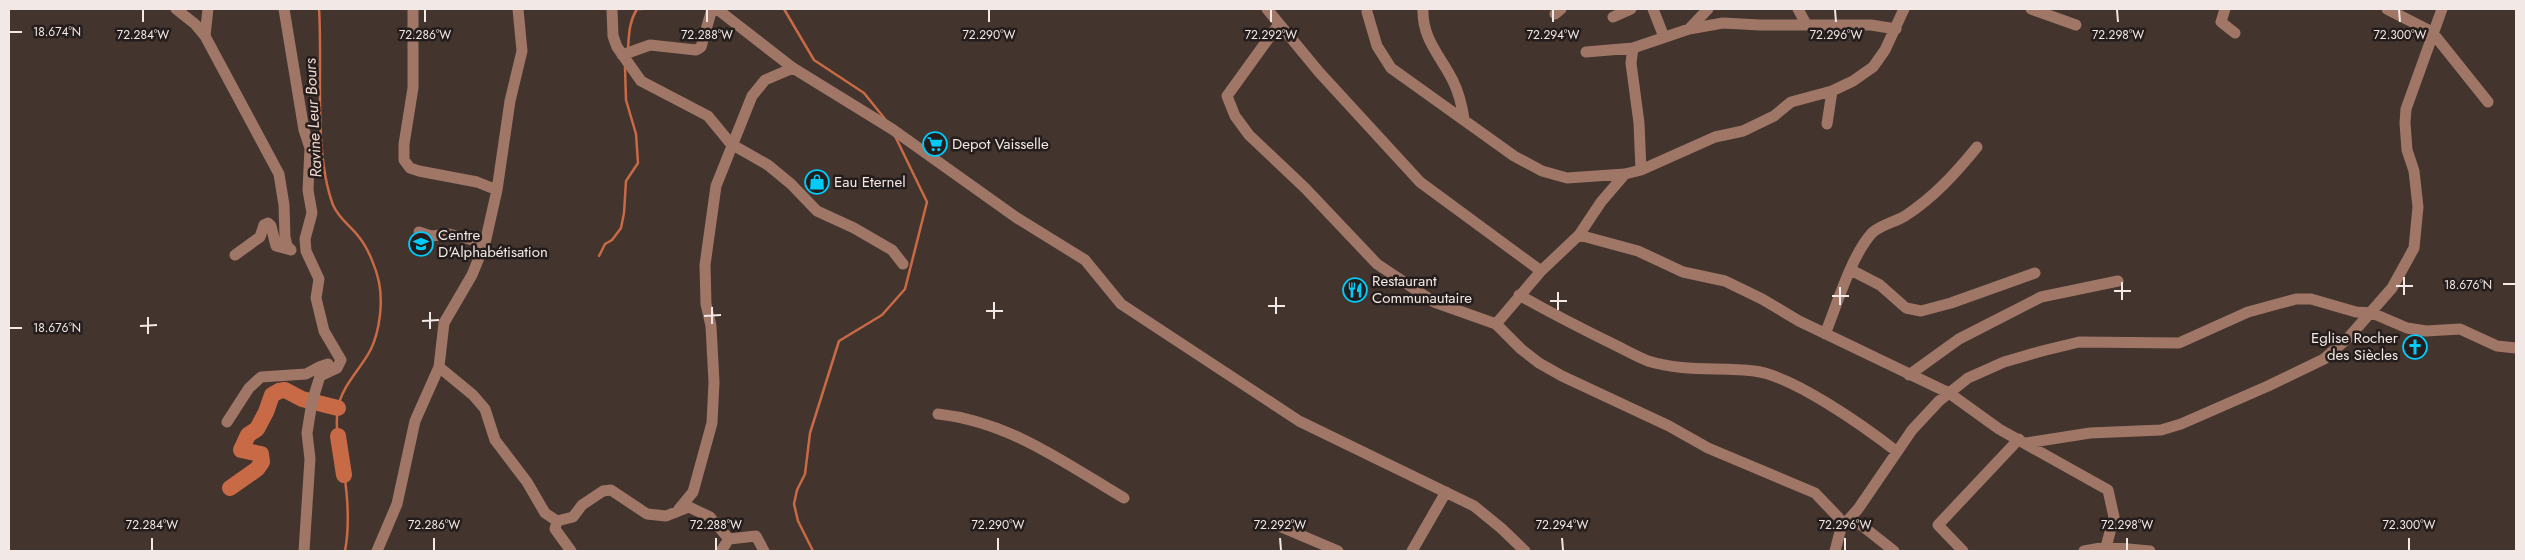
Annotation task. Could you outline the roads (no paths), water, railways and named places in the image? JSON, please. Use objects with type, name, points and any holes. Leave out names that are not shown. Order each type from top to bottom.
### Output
[{"type":"street","points":[[176,9],[195,24],[205,36],[279,174],[284,205],[285,237],[287,246],[292,250],[276,246],[271,226],[268,223],[264,225],[260,237],[235,254]]},
{"type":"street","points":[[205,36],[208,9]]},
{"type":"street","points":[[284,9],[304,130],[310,148],[308,190],[312,213],[305,243],[309,258],[319,279],[317,307],[329,341],[326,369],[320,376],[316,387],[307,433],[310,459],[304,551]]},
{"type":"street","points":[[413,9],[413,88],[404,144],[404,160],[410,168],[419,171],[477,182],[498,190]]},
{"type":"street","points":[[377,551],[400,497],[404,482],[408,447],[415,421],[439,366],[444,323],[472,275],[485,244],[498,190],[510,101],[522,51],[518,9]]},
{"type":"street","points":[[612,9],[613,36],[627,52],[641,81],[708,116],[731,144],[786,179],[817,211],[854,228],[892,250],[902,264]]},
{"type":"street","points":[[627,52],[657,44],[690,50],[702,47],[712,9]]},
{"type":"street","points":[[717,9],[793,68],[892,128],[1017,218],[1084,260],[1121,304],[1300,421],[1474,506],[1525,551]]},
{"type":"street","points":[[1267,9],[1420,182],[1541,271]]},
{"type":"street","points":[[1423,9],[1426,36],[1453,81],[1462,104],[1464,119]]},
{"type":"street","points":[[1613,17],[1631,9]]},
{"type":"street","points":[[1653,9],[1664,37]]},
{"type":"street","points":[[1689,29],[1708,9]]},
{"type":"street","points":[[1798,9],[1806,24]]},
{"type":"street","points":[[1367,12],[1377,46],[1391,68],[1514,156],[1551,174],[1567,178],[1625,174],[1641,170],[1715,137],[1743,131],[1774,116],[1792,102],[1832,91],[1853,81],[1873,67],[1896,29],[1904,9]]},
{"type":"street","points":[[2031,9],[2076,24]]},
{"type":"street","points":[[2225,9],[2221,22],[2235,33]]},
{"type":"street","points":[[2387,9],[2432,32],[2488,102]]},
{"type":"street","points":[[1963,551],[1938,525],[2022,441],[2090,433],[2161,430],[2181,424],[2324,359],[2372,313],[2392,288],[2414,248],[2418,207],[2414,171],[2407,150],[2404,123],[2406,109],[2432,32],[2442,9]]},
{"type":"street","points":[[1586,52],[1633,48],[1689,29],[1723,22],[1760,25],[1870,25],[1896,29]]},
{"type":"street","points":[[1279,24],[1226,96],[1235,116],[1249,135],[1305,188],[1377,264],[1434,302],[1496,324],[1521,349],[1539,363],[1562,376],[1669,426],[1708,448],[1815,493],[1839,518],[1841,528],[1835,551]]},
{"type":"street","points":[[1633,48],[1631,63],[1639,123],[1641,170]]},
{"type":"street","points":[[679,509],[693,492],[712,424],[714,382],[710,326],[706,304],[706,242],[716,186],[731,144],[748,110],[752,96],[761,83],[793,68]]},
{"type":"street","points":[[1827,124],[1832,91]]},
{"type":"street","points":[[1825,334],[1851,270],[1874,231],[1903,217],[1930,198],[1954,176],[1977,147]]},
{"type":"street","points":[[1496,324],[1541,271],[1579,235],[1601,202],[1625,174]]},
{"type":"street","points":[[420,232],[430,236],[449,234],[485,244]]},
{"type":"street","points":[[1579,235],[1638,251],[1683,272],[1725,282],[1762,299],[1799,322],[1950,393],[1999,429],[2108,490],[2114,517],[2106,547]]},
{"type":"street","points":[[1851,270],[1880,285],[1906,308],[1921,311],[1951,303],[2035,273]]},
{"type":"street","points":[[1909,375],[1958,338],[2041,296],[2118,280]]},
{"type":"street","points":[[1519,295],[1587,332],[1648,360],[1687,368],[1756,371],[1783,380],[1815,397],[1872,433],[1896,451]]},
{"type":"street","points":[[1841,528],[1851,517],[1912,430],[1950,393],[1968,378],[2004,362],[2042,351],[2079,342],[2179,343],[2248,312],[2296,300],[2311,299],[2356,312],[2372,313],[2407,328],[2426,331],[2460,329],[2497,346],[2516,348]]},
{"type":"street","points":[[227,422],[249,388],[261,377],[306,374],[319,366],[326,369]]},
{"type":"street","points":[[439,366],[473,395],[485,409],[495,440],[527,482],[544,512],[556,521]]},
{"type":"street","points":[[938,414],[995,426],[1016,434],[1124,498]]},
{"type":"street","points":[[556,521],[573,517],[582,505],[603,491],[611,490],[647,514],[666,516],[679,509],[689,507],[710,517],[730,540]]},
{"type":"street","points":[[1412,551],[1446,492]]},
{"type":"street","points":[[1851,517],[1894,551]]},
{"type":"street","points":[[556,521],[555,529],[571,551]]},
{"type":"street","points":[[1279,526],[1338,551]]},
{"type":"street","points":[[721,551],[730,540],[756,536],[764,551]]},
{"type":"street","points":[[2084,551],[2106,547],[2150,551]]},
{"type":"waterway","name":"Ravine Leur Bours","points":[[319,9],[321,135],[327,183],[335,210],[359,237],[368,252],[378,276],[381,298],[379,325],[371,349],[343,392],[338,408],[337,432],[344,472],[348,522],[345,551]]},
{"type":"waterway","points":[[628,49],[632,19],[637,9],[642,9]]},
{"type":"waterway","points":[[784,9],[814,60],[864,93],[885,119]]},
{"type":"waterway","points":[[599,256],[605,244],[612,240],[621,228],[626,181],[638,163],[636,134],[626,100],[625,67]]},
{"type":"waterway","points":[[813,551],[798,521],[794,504],[797,490],[805,474],[810,433],[839,341],[882,315],[905,289],[927,202],[895,136]]},
{"type":"waterway","points":[[230,488],[257,469],[262,462],[261,454],[241,450],[248,435],[257,429],[272,395],[285,390],[302,399],[338,408]]},
{"type":"waterway","points":[[338,436],[344,475]]},
{"type":"place","name":"Depot Vaisselle","points":[[935,144]]},
{"type":"place","name":"Eau Eternel","points":[[817,182]]},
{"type":"place","name":"Centre D'Alphabétisation","points":[[421,244]]},
{"type":"place","name":"Restaurant Communautaire","points":[[1355,290]]},
{"type":"place","name":"Eglise Rocher des Siècles","points":[[2415,347]]}]
